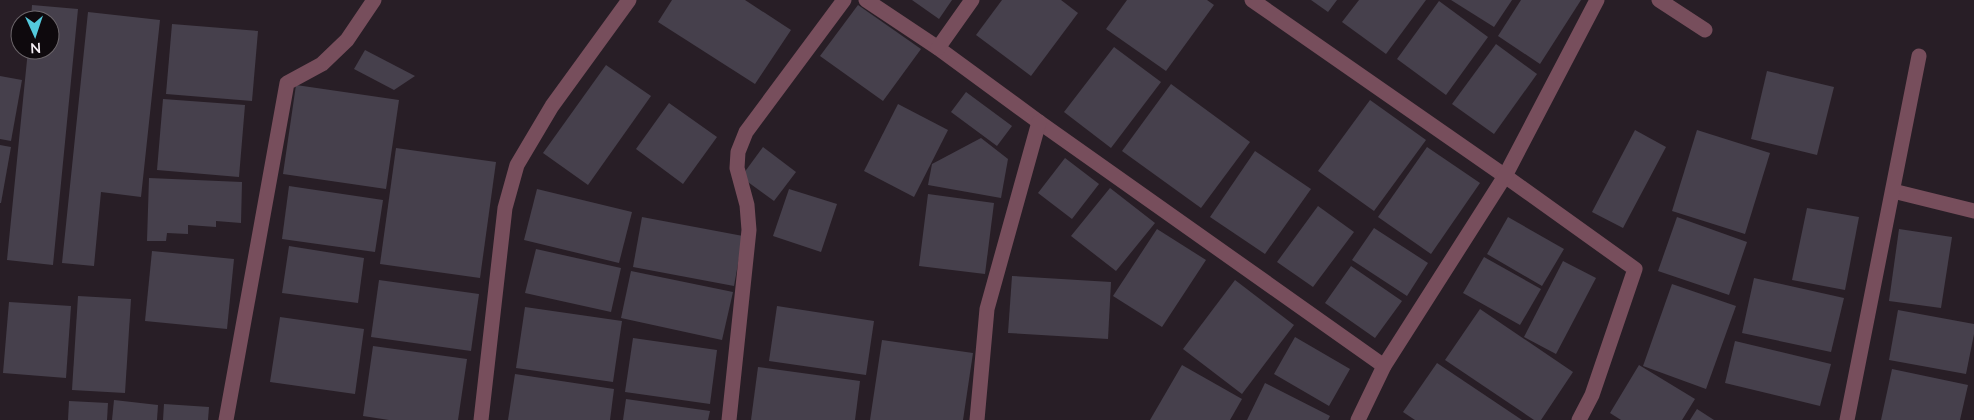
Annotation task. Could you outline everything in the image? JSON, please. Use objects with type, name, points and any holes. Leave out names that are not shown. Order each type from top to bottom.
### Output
[{"type":"street","points":[[226,420],[287,83],[322,64],[347,40],[374,0]]},
{"type":"street","points":[[481,420],[505,208],[517,165],[552,106],[629,0]]},
{"type":"street","points":[[728,420],[749,230],[747,205],[737,168],[738,152],[746,132],[844,0]]},
{"type":"street","points":[[866,0],[938,48],[1039,122],[1384,366]]},
{"type":"street","points":[[938,48],[972,0]]},
{"type":"street","points":[[1252,0],[1635,269],[1592,395],[1579,420]]},
{"type":"street","points":[[1358,420],[1384,366],[1505,176],[1597,0]]},
{"type":"street","points":[[1659,0],[1705,30]]},
{"type":"street","points":[[1847,420],[1919,56]]},
{"type":"street","points":[[977,420],[987,309],[1039,122]]},
{"type":"street","points":[[1893,191],[1974,211]]},
{"type":"building","points":[[672,0],[745,0],[791,30],[755,84],[658,22]]},
{"type":"building","points":[[912,0],[952,0],[939,19]]},
{"type":"building","points":[[1002,0],[1061,0],[1078,13],[1031,76],[976,35]]},
{"type":"building","points":[[1127,0],[1207,0],[1214,5],[1166,71],[1106,29]]},
{"type":"building","points":[[1311,0],[1337,0],[1328,12]]},
{"type":"building","points":[[1359,0],[1426,0],[1386,54],[1342,22]]},
{"type":"building","points":[[1451,0],[1512,0],[1494,27]]},
{"type":"building","points":[[1521,0],[1581,0],[1540,64],[1498,36]]},
{"type":"building","points":[[1439,1],[1488,37],[1446,95],[1397,59]]},
{"type":"building","points":[[32,5],[78,9],[53,265],[7,260],[27,60],[60,60],[60,10],[32,10]]},
{"type":"building","points":[[858,5],[921,49],[883,101],[820,56]]},
{"type":"building","points":[[88,12],[160,20],[141,197],[101,192],[94,266],[62,263]]},
{"type":"building","points":[[172,24],[258,31],[252,101],[166,94]]},
{"type":"building","points":[[1496,44],[1537,74],[1494,134],[1452,104]]},
{"type":"building","points":[[1114,47],[1161,82],[1111,148],[1064,112]]},
{"type":"building","points":[[365,50],[415,76],[394,90],[354,69]]},
{"type":"building","points":[[606,65],[651,96],[588,185],[543,153]]},
{"type":"building","points":[[1767,71],[1834,87],[1817,155],[1751,139]]},
{"type":"building","points":[[0,76],[22,80],[11,141],[0,139]]},
{"type":"building","points":[[1171,84],[1250,142],[1201,208],[1122,151]]},
{"type":"building","points":[[296,85],[399,100],[386,189],[283,174]]},
{"type":"building","points":[[966,92],[1012,126],[997,146],[951,112]]},
{"type":"building","points":[[163,99],[245,105],[239,177],[157,170]]},
{"type":"building","points":[[1370,100],[1426,140],[1374,211],[1318,171]]},
{"type":"building","points":[[669,103],[717,137],[683,184],[636,149]]},
{"type":"building","points":[[898,104],[948,130],[914,197],[864,171]]},
{"type":"building","points":[[1635,130],[1666,147],[1623,228],[1592,212]]},
{"type":"building","points":[[1697,130],[1770,153],[1745,234],[1672,211]]},
{"type":"building","points":[[981,138],[1008,159],[1001,198],[928,185],[932,164]]},
{"type":"building","points":[[0,145],[11,147],[1,203],[0,203]]},
{"type":"building","points":[[763,147],[796,172],[774,201],[741,177]]},
{"type":"building","points":[[1427,147],[1480,183],[1431,254],[1378,217]]},
{"type":"building","points":[[396,148],[496,162],[480,278],[380,264]]},
{"type":"building","points":[[1255,151],[1311,189],[1265,254],[1210,217]]},
{"type":"building","points":[[1065,158],[1099,184],[1072,219],[1038,193]]},
{"type":"building","points":[[149,178],[242,182],[241,223],[216,221],[216,227],[188,225],[188,234],[167,233],[166,241],[147,241]]},
{"type":"building","points":[[289,186],[383,200],[375,252],[282,239]]},
{"type":"building","points":[[1110,188],[1155,223],[1116,271],[1071,236]]},
{"type":"building","points":[[537,189],[632,212],[619,263],[524,240]]},
{"type":"building","points":[[789,189],[837,204],[821,252],[773,236]]},
{"type":"building","points":[[928,194],[994,203],[985,274],[919,266]]},
{"type":"building","points":[[1318,206],[1354,232],[1313,287],[1277,262]]},
{"type":"building","points":[[1807,208],[1859,217],[1845,290],[1792,280]]},
{"type":"building","points":[[642,217],[743,236],[734,286],[633,267]]},
{"type":"building","points":[[1508,217],[1564,249],[1542,286],[1487,254]]},
{"type":"building","points":[[1677,217],[1747,242],[1729,295],[1658,271]]},
{"type":"building","points":[[1374,228],[1428,263],[1407,296],[1352,260]]},
{"type":"building","points":[[1157,229],[1206,260],[1162,327],[1113,296]]},
{"type":"building","points":[[1899,229],[1952,237],[1941,308],[1889,301]]},
{"type":"building","points":[[289,246],[364,258],[358,303],[282,293]]},
{"type":"building","points":[[536,249],[621,268],[611,312],[525,293]]},
{"type":"building","points":[[152,251],[234,259],[227,329],[145,321]]},
{"type":"building","points":[[1484,257],[1541,289],[1520,325],[1463,293]]},
{"type":"building","points":[[1563,261],[1596,278],[1556,354],[1524,337]]},
{"type":"building","points":[[1351,266],[1402,301],[1375,338],[1325,303]]},
{"type":"building","points":[[631,271],[733,292],[722,340],[621,318]]},
{"type":"building","points":[[1012,276],[1111,282],[1108,339],[1008,333]]},
{"type":"building","points":[[1754,278],[1844,298],[1831,352],[1742,333]]},
{"type":"building","points":[[379,280],[479,294],[471,351],[371,337]]},
{"type":"building","points":[[1235,280],[1294,325],[1242,394],[1183,349]]},
{"type":"building","points":[[1672,284],[1736,306],[1706,389],[1643,366]]},
{"type":"building","points":[[78,296],[131,299],[125,393],[72,390]]},
{"type":"building","points":[[9,302],[71,306],[66,378],[3,373]]},
{"type":"building","points":[[777,306],[874,321],[866,375],[769,361]]},
{"type":"building","points":[[525,307],[622,321],[613,382],[516,368]]},
{"type":"building","points":[[1480,309],[1573,372],[1541,420],[1534,420],[1445,360]]},
{"type":"building","points":[[1898,310],[1974,324],[1974,334],[1966,374],[1889,360]]},
{"type":"building","points":[[280,317],[364,329],[355,394],[270,382]]},
{"type":"building","points":[[1295,337],[1350,369],[1329,406],[1274,374]]},
{"type":"building","points":[[633,338],[717,350],[710,404],[625,392]]},
{"type":"building","points":[[882,340],[973,353],[963,420],[870,420]]},
{"type":"building","points":[[1735,341],[1831,364],[1820,406],[1725,383]]},
{"type":"building","points":[[373,346],[467,359],[458,420],[389,420],[363,416]]},
{"type":"building","points":[[1437,363],[1522,420],[1415,420],[1403,412]]},
{"type":"building","points":[[1182,365],[1242,399],[1230,420],[1150,420]]},
{"type":"building","points":[[1639,365],[1695,399],[1682,420],[1621,420],[1610,413]]},
{"type":"building","points":[[758,367],[860,381],[855,420],[751,420]]},
{"type":"building","points":[[1892,369],[1968,385],[1960,420],[1881,420]]},
{"type":"building","points":[[515,374],[614,389],[610,420],[508,420]]},
{"type":"building","points":[[1265,383],[1330,416],[1328,420],[1247,420]]},
{"type":"building","points":[[626,399],[710,411],[708,420],[623,420]]},
{"type":"building","points":[[114,400],[158,405],[157,420],[112,420]]},
{"type":"building","points":[[69,401],[108,403],[107,420],[68,420]]},
{"type":"building","points":[[164,404],[209,407],[208,420],[163,420]]},
{"type":"building","points":[[1697,409],[1714,420],[1690,420]]}]
